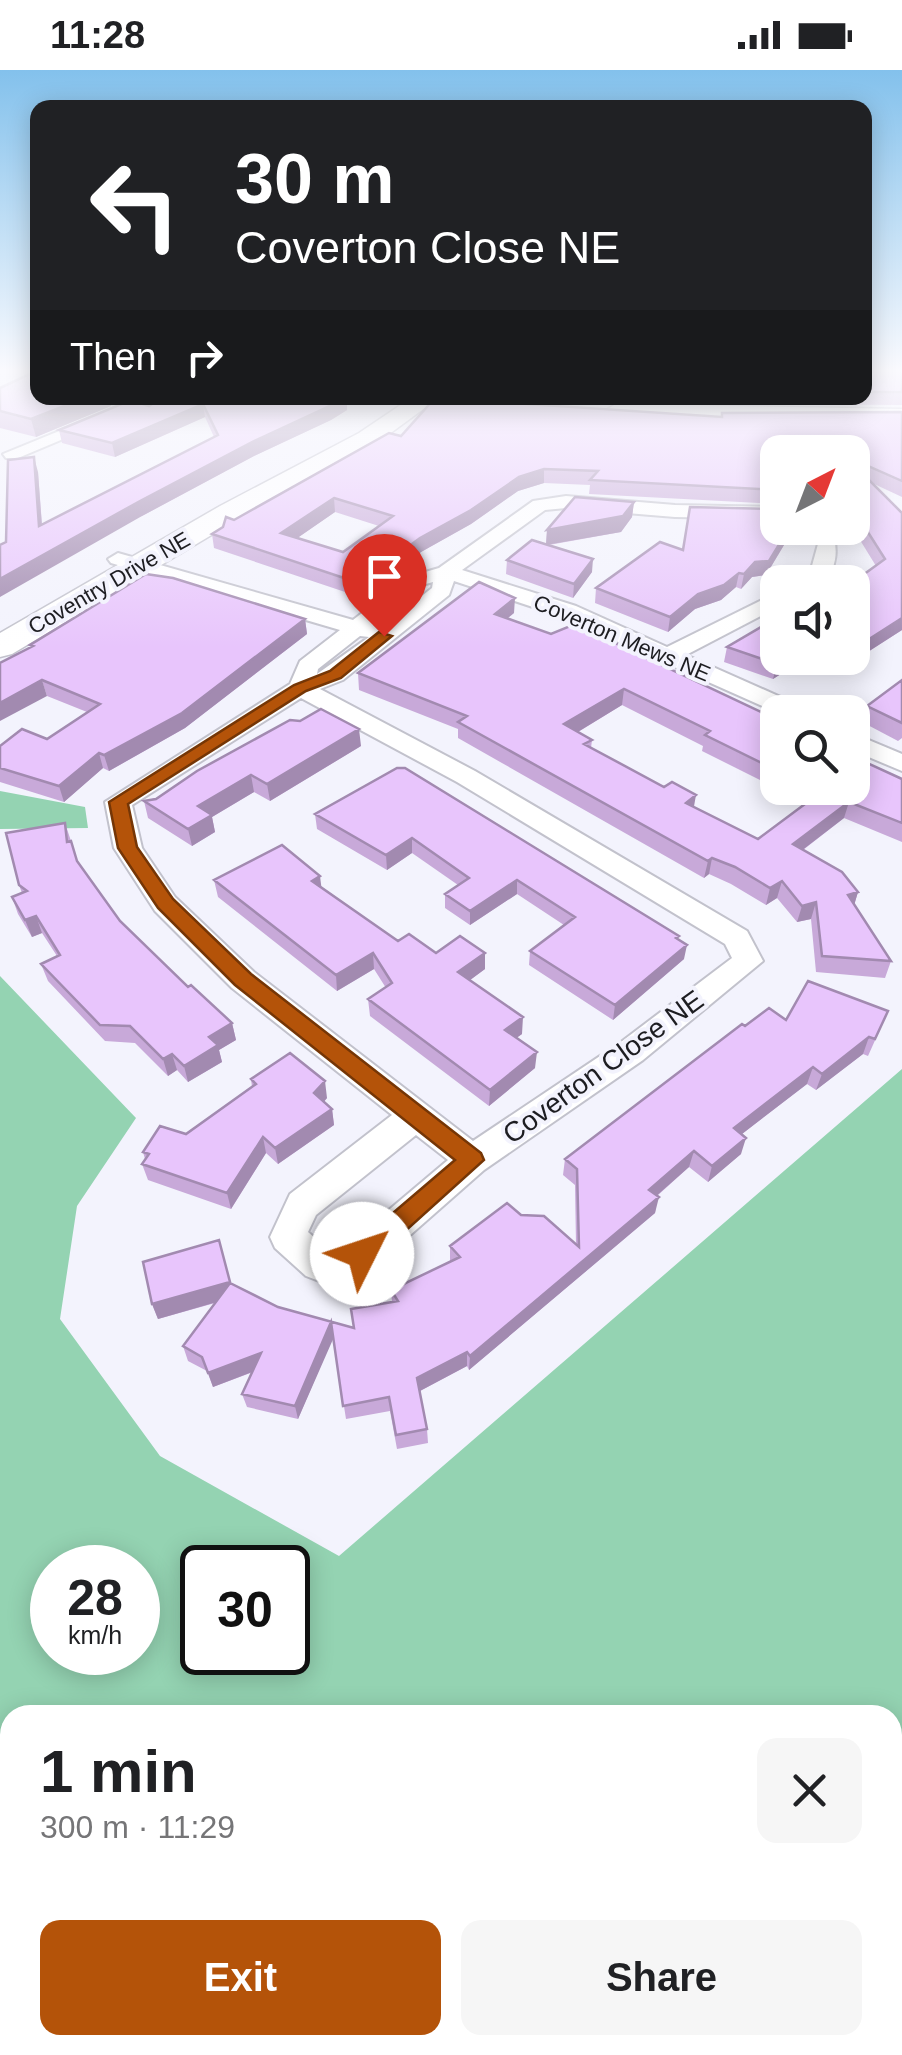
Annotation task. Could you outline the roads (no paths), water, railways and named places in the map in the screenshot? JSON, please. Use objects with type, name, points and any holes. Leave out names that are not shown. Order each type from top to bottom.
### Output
[{"type":"street","name":"Coventry Drive NE","points":[[0,626],[140,556],[308,463]]},
{"type":"street","name":"Coverton Close NE","points":[[300,688],[414,746],[571,843],[738,938],[748,961],[632,1051],[472,1160],[243,980],[166,904],[128,848],[118,802],[300,688],[335,675],[378,625],[442,591],[446,572],[540,505],[566,502],[675,512],[760,513]]},
{"type":"street","name":"Coventry Drive NE","points":[[0,647],[140,556]]},
{"type":"street","points":[[140,556],[268,583],[378,625]]},
{"type":"street","points":[[140,556],[248,596],[378,625]]},
{"type":"street","name":"Coverton Mews NE","points":[[446,572],[568,611],[760,696]]},
{"type":"street","points":[[248,596],[268,583]]},
{"type":"street","points":[[669,655],[760,607]]},
{"type":"street","points":[[870,749],[902,764]]},
{"type":"street","points":[[416,1116],[303,1204],[288,1237],[319,1266],[362,1254],[472,1160]]}]
